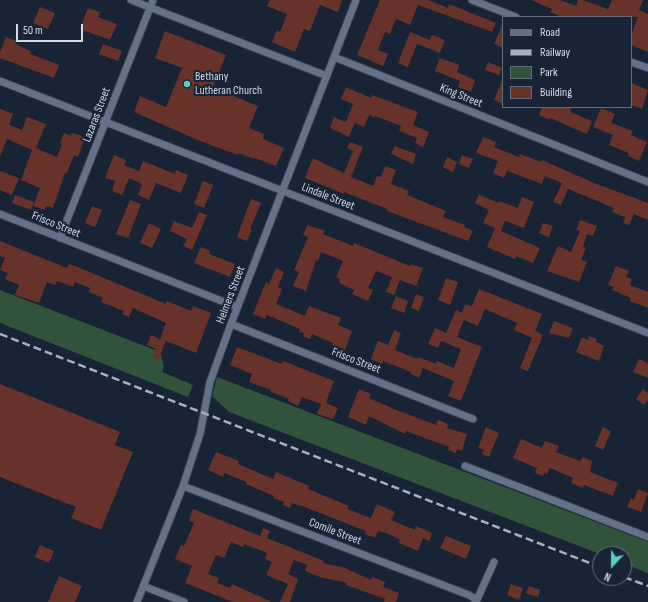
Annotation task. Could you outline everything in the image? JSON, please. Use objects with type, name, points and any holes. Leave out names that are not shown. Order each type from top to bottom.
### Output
[{"type":"street","points":[[131,0],[327,76]]},
{"type":"street","name":"Lazaras Street","points":[[60,238],[153,0]]},
{"type":"street","name":"Helmers Street","points":[[137,602],[184,486],[200,434],[210,382],[237,307],[284,192],[356,0]]},
{"type":"street","points":[[472,0],[513,16]]},
{"type":"street","name":"King Street","points":[[334,57],[648,182]]},
{"type":"street","points":[[632,62],[648,68]]},
{"type":"street","name":"Lindale Street","points":[[0,82],[648,333]]},
{"type":"street","name":"Frisco Street","points":[[0,214],[237,307]]},
{"type":"street","name":"Frisco Street","points":[[231,324],[473,419]]},
{"type":"street","points":[[465,466],[648,537]]},
{"type":"street","name":"Comile Street","points":[[184,486],[469,596],[474,598],[476,602]]},
{"type":"street","points":[[476,602],[494,562]]},
{"type":"street","points":[[143,586],[184,602]]},
{"type":"green space","points":[[0,290],[160,352],[164,366],[162,372],[193,385],[188,397],[0,323]]},
{"type":"green space","points":[[217,377],[648,542],[648,573],[632,567],[632,546],[592,546],[592,551],[229,412],[212,396]]},
{"type":"building","points":[[270,0],[342,0],[338,12],[320,5],[310,31],[304,29],[295,52],[272,42],[277,30],[280,32],[287,14],[267,6]]},
{"type":"building","points":[[380,0],[428,0],[448,8],[449,4],[496,23],[492,32],[418,5],[410,25],[396,19],[390,34],[385,32],[378,50],[388,54],[383,66],[357,55]]},
{"type":"building","points":[[531,0],[560,0],[576,6],[578,0],[583,0],[608,9],[612,0],[643,0],[639,10],[648,14],[648,52],[632,45],[632,32],[638,17],[560,16],[550,12],[552,9]]},
{"type":"building","points":[[40,7],[55,13],[48,29],[33,23]]},
{"type":"building","points":[[88,8],[100,12],[98,17],[117,24],[110,40],[80,29]]},
{"type":"building","points":[[502,25],[502,48],[494,44]]},
{"type":"building","points":[[165,31],[226,55],[212,90],[226,96],[226,93],[258,106],[249,128],[264,134],[263,139],[284,148],[276,166],[239,153],[238,155],[200,141],[134,112],[140,96],[166,107],[182,68],[155,58]]},
{"type":"building","points":[[410,32],[430,40],[432,35],[445,40],[440,53],[417,44],[408,67],[398,63]]},
{"type":"building","points":[[6,37],[17,41],[15,44],[31,51],[30,54],[59,65],[54,78],[0,58],[0,52]]},
{"type":"building","points":[[103,44],[122,51],[118,61],[99,54]]},
{"type":"building","points":[[440,58],[459,65],[457,72],[475,80],[471,92],[458,87],[460,81],[435,71]]},
{"type":"building","points":[[488,62],[502,68],[499,75],[485,70]]},
{"type":"building","points":[[502,80],[502,104],[494,100]]},
{"type":"building","points":[[632,83],[648,90],[642,109],[632,105]]},
{"type":"building","points":[[346,87],[371,98],[372,95],[418,112],[413,125],[429,132],[423,147],[415,143],[417,138],[399,131],[401,126],[375,116],[375,118],[369,115],[364,127],[355,123],[349,137],[330,128],[334,117],[346,122],[353,104],[341,99]]},
{"type":"building","points":[[542,108],[572,108],[570,112],[592,121],[587,134],[550,118],[550,120],[539,115]]},
{"type":"building","points":[[601,108],[615,114],[611,123],[633,131],[631,135],[647,142],[639,161],[628,156],[629,153],[609,145],[613,135],[593,127]]},
{"type":"building","points":[[0,109],[13,114],[9,125],[22,130],[27,117],[46,124],[36,148],[57,157],[64,133],[71,136],[72,133],[85,137],[78,157],[74,155],[67,173],[65,173],[53,208],[46,206],[45,210],[33,206],[40,188],[21,180],[32,150],[7,139],[0,157]]},
{"type":"building","points":[[483,137],[496,142],[494,147],[519,157],[520,154],[541,162],[542,160],[594,183],[648,203],[648,220],[634,214],[629,225],[623,223],[625,217],[612,212],[614,208],[568,189],[561,205],[553,202],[562,183],[545,176],[542,184],[507,171],[504,178],[493,173],[498,161],[476,153]]},
{"type":"building","points":[[350,142],[363,147],[351,177],[373,186],[377,176],[381,177],[385,166],[396,170],[391,184],[409,191],[407,195],[446,211],[443,217],[465,225],[464,227],[473,231],[468,241],[387,211],[387,209],[305,178],[313,158],[344,173],[353,151],[347,148]]},
{"type":"building","points":[[395,146],[416,154],[413,164],[391,154]]},
{"type":"building","points":[[114,155],[126,160],[124,165],[139,171],[143,161],[175,174],[176,170],[188,175],[181,193],[156,183],[149,200],[138,195],[142,184],[129,178],[122,195],[112,191],[115,181],[105,178]]},
{"type":"building","points":[[462,155],[473,159],[469,168],[459,164]]},
{"type":"building","points":[[447,157],[457,162],[453,172],[443,167]]},
{"type":"building","points":[[0,171],[19,178],[12,195],[0,190]]},
{"type":"building","points":[[203,181],[213,185],[204,208],[194,204]]},
{"type":"building","points":[[15,195],[34,202],[31,210],[12,203]]},
{"type":"building","points":[[479,195],[499,203],[499,201],[518,208],[522,197],[534,202],[524,228],[505,221],[501,231],[540,248],[533,263],[516,256],[515,259],[487,247],[495,228],[483,223],[489,210],[475,203]]},
{"type":"building","points":[[251,199],[261,203],[250,229],[252,229],[247,241],[237,237]]},
{"type":"building","points":[[130,200],[141,204],[128,238],[116,234]]},
{"type":"building","points":[[92,206],[102,210],[95,227],[85,223]]},
{"type":"building","points":[[199,212],[207,215],[192,250],[183,246],[187,239],[170,231],[174,221],[192,228]]},
{"type":"building","points":[[580,220],[597,226],[593,236],[587,234],[583,247],[586,248],[581,260],[587,262],[579,282],[547,271],[558,246],[571,252],[580,231],[576,230]]},
{"type":"building","points":[[149,223],[161,229],[152,248],[140,243]]},
{"type":"building","points":[[543,223],[553,226],[549,237],[539,233]]},
{"type":"building","points":[[307,225],[325,231],[323,234],[353,246],[354,243],[410,266],[411,264],[423,268],[416,286],[400,280],[394,295],[386,292],[392,277],[376,271],[368,288],[373,290],[368,301],[352,294],[354,290],[339,283],[340,279],[336,277],[343,261],[321,252],[318,261],[316,260],[306,291],[293,286],[299,272],[294,270],[308,237],[303,235]]},
{"type":"building","points":[[0,241],[67,268],[69,264],[80,268],[166,304],[167,301],[191,311],[193,306],[211,313],[196,353],[166,341],[158,360],[152,357],[156,349],[147,345],[151,335],[160,339],[166,323],[133,308],[129,317],[122,314],[124,311],[101,302],[103,298],[89,292],[90,288],[75,282],[73,287],[57,281],[55,285],[47,282],[39,303],[15,295],[19,285],[5,279],[8,273],[0,270],[5,258],[0,256]]},
{"type":"building","points":[[201,247],[210,251],[209,254],[235,264],[230,277],[194,263]]},
{"type":"building","points":[[616,266],[629,271],[626,277],[632,279],[630,285],[648,292],[648,308],[630,301],[631,298],[612,290],[614,287],[608,285]]},
{"type":"building","points":[[276,268],[284,272],[278,287],[282,289],[276,304],[305,316],[309,306],[341,318],[338,325],[352,331],[345,350],[312,334],[310,339],[303,336],[304,333],[299,332],[300,329],[267,315],[265,319],[253,314],[266,282],[269,284]]},
{"type":"building","points":[[446,278],[458,282],[450,305],[438,300]]},
{"type":"building","points":[[479,289],[542,314],[535,331],[543,335],[528,371],[520,368],[532,338],[514,330],[517,323],[485,309],[478,326],[464,320],[457,337],[482,347],[461,401],[448,396],[454,381],[423,368],[419,378],[411,374],[411,372],[383,361],[382,364],[371,359],[378,341],[388,345],[394,330],[401,333],[395,350],[417,359],[418,357],[436,364],[437,361],[454,368],[461,349],[441,341],[438,348],[428,344],[435,328],[446,333],[456,310],[462,313],[465,304],[472,306]]},
{"type":"building","points":[[416,294],[424,297],[419,311],[411,308]]},
{"type":"building","points":[[396,296],[408,301],[404,313],[391,308]]},
{"type":"building","points":[[554,321],[573,328],[569,338],[549,333]]},
{"type":"building","points":[[589,336],[597,339],[596,342],[604,346],[599,361],[576,352],[582,337],[588,340]]},
{"type":"building","points":[[237,347],[282,364],[283,361],[334,381],[326,403],[338,408],[333,419],[317,414],[321,404],[302,397],[298,406],[288,401],[289,399],[271,392],[271,390],[249,382],[252,374],[230,365]]},
{"type":"building","points":[[639,359],[648,363],[648,378],[633,372]]},
{"type":"building","points":[[0,384],[120,432],[115,445],[133,452],[101,530],[71,518],[76,507],[0,477]]},
{"type":"building","points":[[359,389],[371,394],[369,398],[394,409],[436,425],[438,420],[448,424],[447,428],[467,434],[462,451],[457,449],[456,453],[448,450],[449,447],[406,431],[405,434],[369,416],[366,425],[348,417]]},
{"type":"building","points":[[643,389],[648,393],[648,400],[644,405],[636,399]]},
{"type":"building","points":[[486,427],[499,433],[489,457],[482,454],[484,450],[478,448]]},
{"type":"building","points":[[603,427],[611,431],[603,450],[595,446]]},
{"type":"building","points":[[521,439],[542,448],[545,441],[559,446],[556,452],[580,461],[583,457],[592,461],[590,472],[618,483],[613,496],[584,485],[583,488],[571,483],[573,478],[550,468],[547,474],[544,473],[543,476],[535,473],[537,468],[513,458]]},
{"type":"building","points":[[216,452],[239,461],[238,464],[273,479],[276,472],[309,486],[308,489],[349,506],[347,509],[371,518],[377,504],[395,512],[391,520],[415,530],[416,526],[432,533],[429,541],[423,538],[418,551],[399,543],[400,539],[386,533],[378,531],[375,538],[365,534],[366,531],[302,506],[292,503],[290,508],[283,505],[284,502],[273,498],[274,496],[246,484],[247,482],[224,473],[223,477],[208,470]]},
{"type":"building","points":[[638,489],[648,493],[641,512],[627,507],[631,498],[634,500]]},
{"type":"building","points":[[193,509],[260,536],[263,528],[270,531],[267,538],[324,561],[323,563],[345,568],[371,580],[372,577],[385,582],[383,587],[399,593],[396,602],[384,602],[385,599],[346,585],[347,583],[320,577],[305,571],[307,565],[294,560],[288,574],[298,579],[294,591],[290,602],[280,602],[288,584],[266,575],[272,562],[265,559],[267,553],[244,544],[243,547],[231,542],[224,558],[216,555],[208,574],[219,578],[217,583],[230,588],[232,584],[272,602],[233,602],[185,583],[192,566],[175,559],[181,545],[184,546],[194,523],[189,521]]},
{"type":"building","points":[[446,536],[471,546],[466,559],[440,548]]},
{"type":"building","points":[[40,545],[54,551],[49,563],[35,557]]},
{"type":"building","points":[[59,576],[82,586],[75,602],[48,602]]},
{"type":"building","points":[[511,584],[523,588],[519,600],[507,595]]},
{"type":"building","points":[[529,586],[540,590],[538,597],[526,593]]},
{"type":"railway","points":[[0,334],[592,564]]},
{"type":"railway","points":[[632,580],[648,586]]},
{"type":"place","name":"Bethany Lutheran Church","points":[[187,84]]}]
